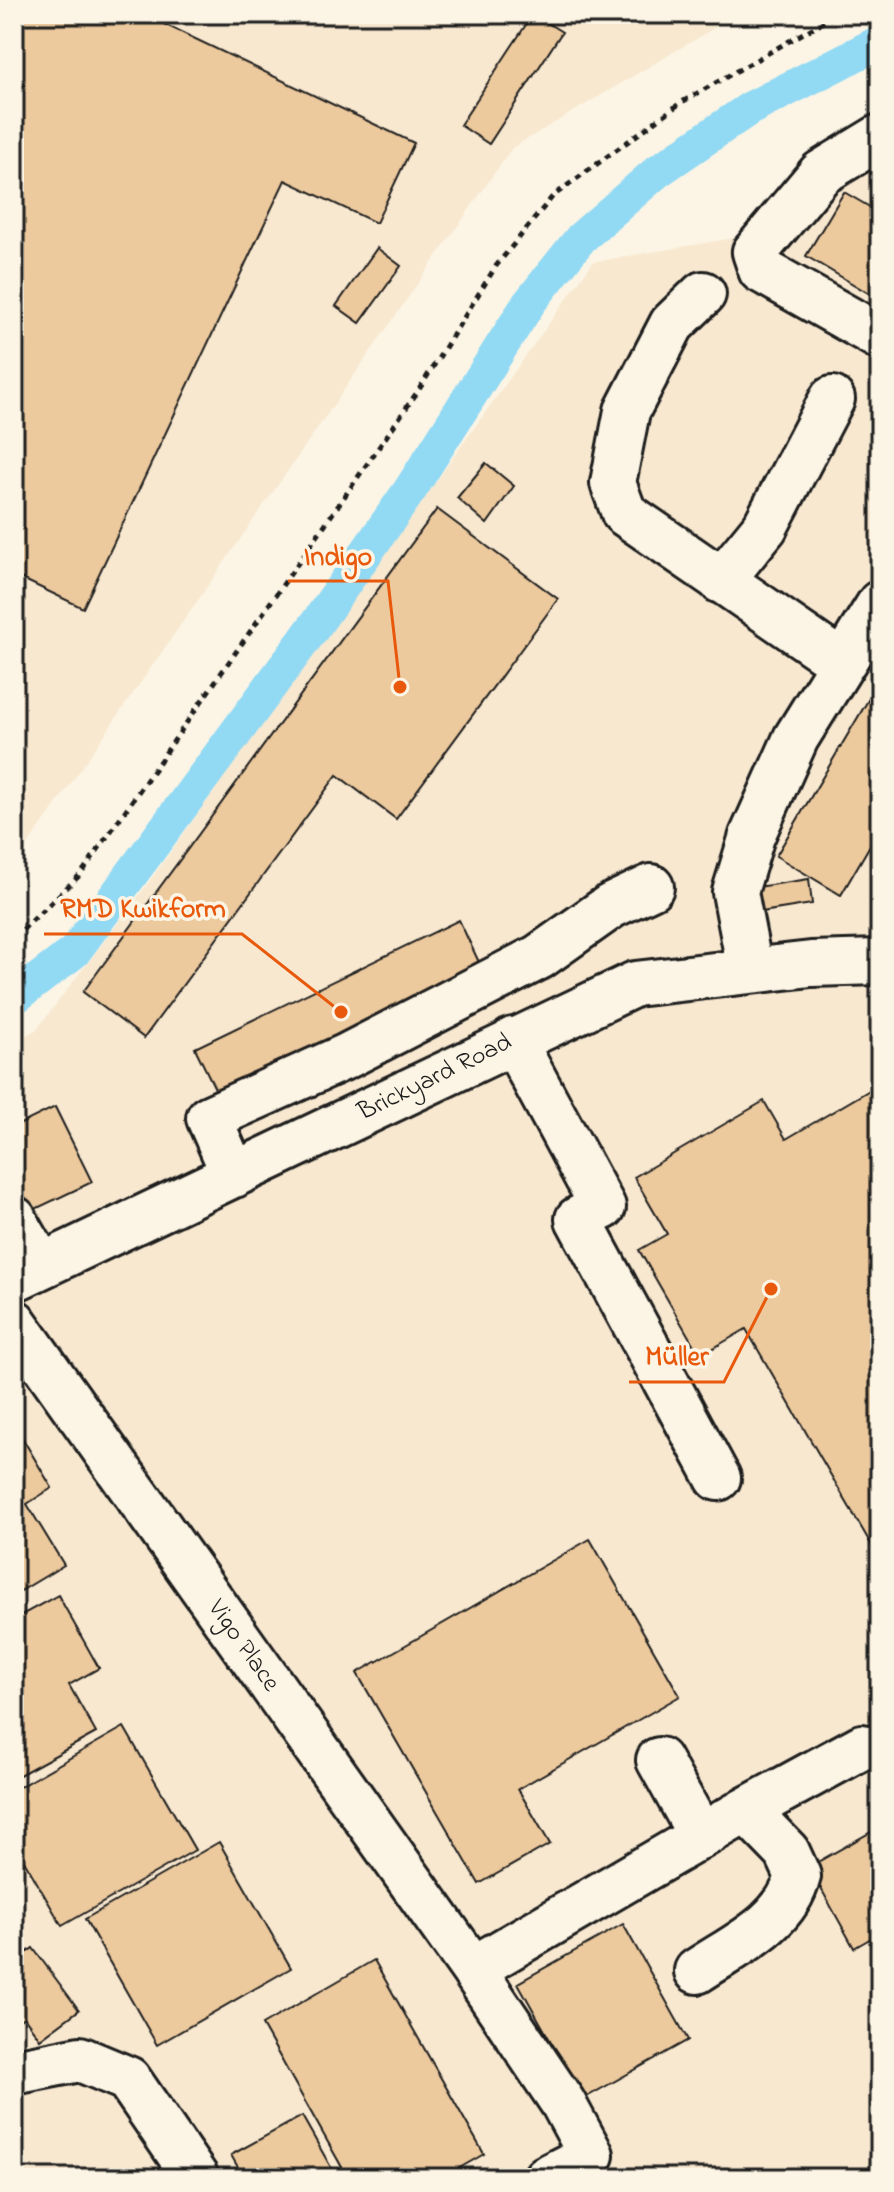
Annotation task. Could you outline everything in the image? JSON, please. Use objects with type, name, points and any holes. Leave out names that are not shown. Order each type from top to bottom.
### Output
[{"type":"street","points":[[880,137],[821,173],[755,252],[761,270],[880,337]]},
{"type":"street","points":[[703,294],[672,324],[627,411],[613,483],[624,513],[842,663]]},
{"type":"street","points":[[721,581],[765,527],[832,399]]},
{"type":"street","points":[[750,970],[735,892],[752,836],[796,738],[880,603]]},
{"type":"street","points":[[234,1175],[209,1118],[347,1056],[539,957],[611,906],[651,887]]},
{"type":"street","name":"Brickyard Road","points":[[27,1273],[635,984],[811,964],[880,962]]},
{"type":"street","points":[[513,1040],[603,1207],[578,1219],[718,1478]]},
{"type":"street","points":[[14,1219],[27,1273]]},
{"type":"street","name":"Vigo Place","points":[[14,1322],[473,1969],[563,2103],[591,2155],[546,2178]]},
{"type":"street","points":[[473,1969],[746,1810],[862,1747]]},
{"type":"street","points":[[659,1760],[701,1836]]},
{"type":"street","points":[[697,1971],[765,1926],[780,1912],[793,1892],[798,1876],[787,1852],[746,1810]]},
{"type":"street","points":[[14,2072],[80,2059],[128,2079],[196,2178]]},
{"type":"path","points":[[14,938],[81,874],[418,391],[496,266],[553,196],[682,102],[837,14]]},
{"type":"shaded area","points":[[14,14],[738,14],[512,148],[14,865]]},
{"type":"shaded area","points":[[880,161],[880,2178],[14,2178],[14,1042],[37,1029],[143,890],[593,262],[746,236]]},
{"type":"building","points":[[14,14],[143,14],[414,143],[376,223],[285,180],[83,608],[14,575]]},
{"type":"building","points":[[533,14],[562,32],[489,144],[460,125]]},
{"type":"building","points":[[844,192],[880,213],[880,300],[806,256]]},
{"type":"building","points":[[377,248],[401,266],[360,323],[336,306]]},
{"type":"building","points":[[486,463],[514,486],[487,524],[457,498]]},
{"type":"building","points":[[437,509],[558,599],[396,819],[337,775],[144,1038],[83,992]]},
{"type":"building","points":[[880,680],[880,828],[841,895],[776,856]]},
{"type":"building","points":[[809,879],[812,904],[749,914],[745,889]]},
{"type":"building","points":[[459,920],[486,977],[223,1105],[195,1048]]},
{"type":"building","points":[[880,1084],[880,1542],[872,1546],[746,1329],[700,1356],[639,1250],[667,1234],[634,1177],[764,1101],[786,1139]]},
{"type":"building","points":[[55,1107],[92,1182],[27,1213],[14,1186],[14,1127]]},
{"type":"building","points":[[14,1424],[52,1488],[27,1504],[64,1565],[14,1595]]},
{"type":"building","points":[[590,1539],[680,1696],[518,1789],[550,1844],[479,1884],[357,1673]]},
{"type":"building","points":[[58,1595],[99,1668],[69,1685],[96,1733],[14,1778],[14,1619]]},
{"type":"building","points":[[124,1727],[195,1850],[62,1926],[14,1843],[14,1790]]},
{"type":"building","points":[[880,1827],[880,1933],[854,1948],[809,1867]]},
{"type":"building","points":[[219,1842],[291,1968],[157,2045],[85,1919]]},
{"type":"building","points":[[623,1924],[688,2040],[583,2099],[518,1983]]},
{"type":"building","points":[[33,1948],[79,2010],[40,2039],[24,2017],[14,2024],[14,1962]]},
{"type":"building","points":[[374,1960],[484,2154],[442,2178],[348,2178],[262,2025]]},
{"type":"building","points":[[302,2116],[337,2178],[244,2178],[231,2155]]},
{"type":"waterway","points":[[14,998],[74,952],[314,627],[410,490],[529,303],[581,238],[658,171],[749,109],[880,42]]},
{"type":"place","name":"Indigo","points":[[400,687]]},
{"type":"place","name":"RMD Kwikform","points":[[341,1012]]},
{"type":"place","name":"Müller","points":[[771,1289]]}]
